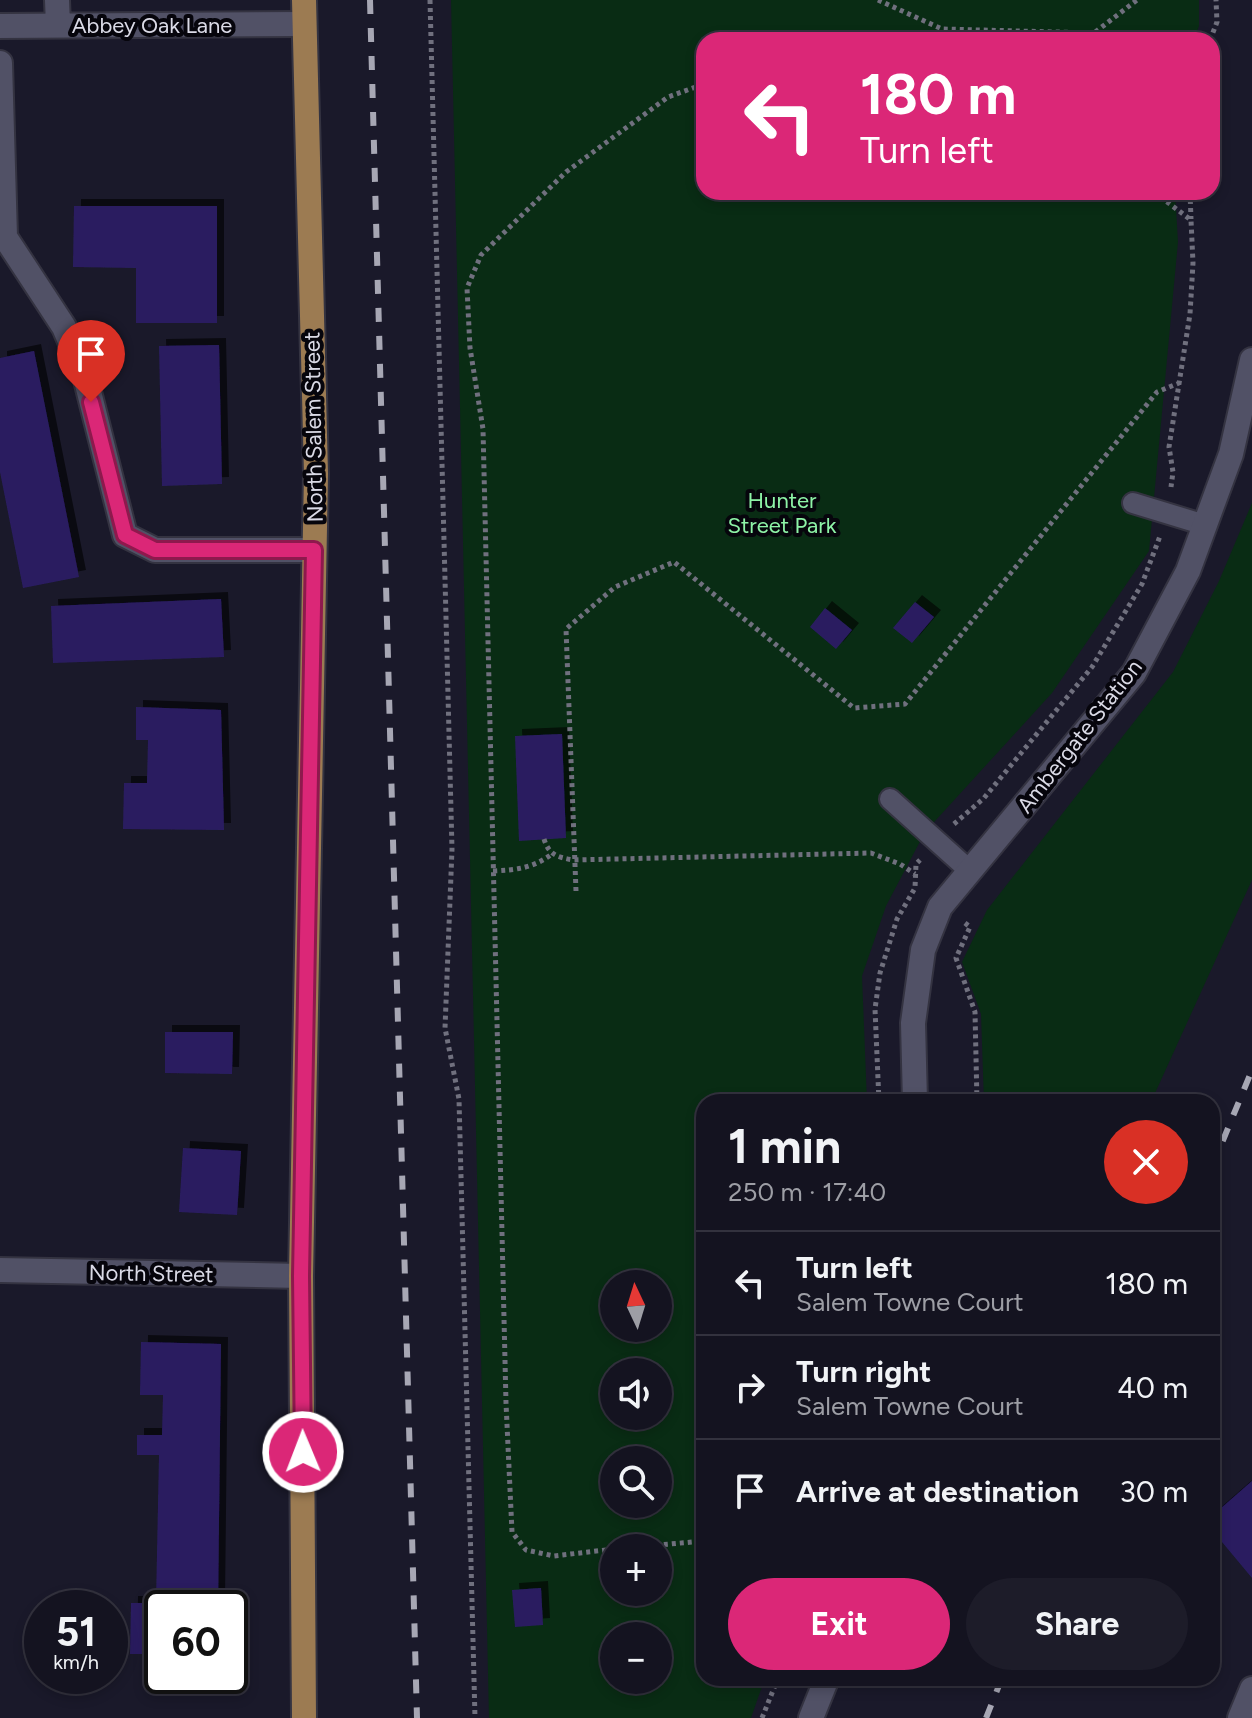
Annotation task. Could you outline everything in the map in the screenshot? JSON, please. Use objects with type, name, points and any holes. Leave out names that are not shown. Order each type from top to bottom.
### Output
[{"type":"main road","name":"North Salem Street","points":[[304,12],[316,474],[301,1276],[304,1718]]},
{"type":"street","points":[[57,0],[58,25]]},
{"type":"street","name":"Abbey Oak Lane","points":[[0,26],[304,12]]},
{"type":"street","points":[[0,63],[5,237],[64,327],[85,376],[125,535],[155,550],[314,550]]},
{"type":"street","name":"Ambergate Station","points":[[915,1094],[913,1023],[923,950],[940,907],[1134,673],[1188,571],[1231,454],[1252,360]]},
{"type":"street","name":"North Street","points":[[0,1270],[301,1276]]},
{"type":"street","points":[[811,1718],[824,1686]]},
{"type":"street","points":[[1240,1718],[1252,1689]]},
{"type":"lane","points":[[1133,503],[1205,525]]},
{"type":"lane","points":[[890,799],[970,871]]},
{"type":"path","points":[[430,0],[452,849],[445,1028],[459,1099],[475,1718]]},
{"type":"path","points":[[878,0],[942,29],[1056,32]]},
{"type":"path","points":[[1095,32],[1137,0]]},
{"type":"path","points":[[1213,32],[1217,22],[1216,0]]},
{"type":"path","points":[[600,1551],[554,1556],[526,1550],[512,1532],[506,1403],[483,429],[470,348],[467,288],[481,255],[566,172],[668,97],[696,87]]},
{"type":"path","points":[[1165,200],[1191,220]]},
{"type":"path","points":[[879,1094],[875,1009],[880,973],[897,919],[915,888],[916,864],[961,816],[984,798],[1092,667],[1142,584],[1157,547],[1173,472],[1169,447],[1190,314],[1193,263],[1190,200]]},
{"type":"path","points":[[576,891],[566,629],[615,587],[674,562],[854,708],[905,704],[1157,392],[1179,383]]},
{"type":"path","points":[[544,839],[552,854],[573,860],[871,853],[900,864],[916,875]]},
{"type":"path","points":[[493,871],[521,870],[539,864],[552,854]]},
{"type":"path","points":[[915,888],[970,927],[956,958],[975,1012],[977,1094]]},
{"type":"path","points":[[672,1544],[696,1542]]},
{"type":"path","points":[[762,1718],[775,1686]]},
{"type":"green space","name":"Hunter Street Park","points":[[451,0],[1199,0],[1197,32],[696,32],[696,200],[1175,200],[1178,242],[1149,551],[1052,693],[925,832],[886,906],[862,976],[867,1094],[696,1094],[696,1686],[762,1686],[751,1718],[489,1718]]},
{"type":"green space","points":[[1252,503],[1252,880],[1155,1094],[984,1094],[981,1014],[962,962],[987,910],[1173,672],[1219,581]]},
{"type":"building","points":[[74,206],[217,206],[217,323],[136,323],[136,268],[73,267]]},
{"type":"building","points":[[219,345],[222,484],[162,486],[159,346]]},
{"type":"building","points":[[34,351],[79,577],[23,588],[0,472],[0,358]]},
{"type":"building","points":[[221,599],[224,657],[53,663],[51,606]]},
{"type":"building","points":[[915,602],[934,617],[912,643],[893,628]]},
{"type":"building","points":[[825,608],[852,630],[836,649],[810,627]]},
{"type":"building","points":[[136,707],[221,710],[224,830],[123,829],[124,783],[147,783],[148,740],[136,740]]},
{"type":"building","points":[[562,734],[566,838],[519,841],[515,736]]},
{"type":"building","points":[[165,1032],[233,1032],[232,1074],[165,1073]]},
{"type":"building","points":[[183,1148],[241,1151],[237,1215],[179,1212]]},
{"type":"building","points":[[141,1342],[221,1344],[218,1590],[156,1590],[159,1455],[137,1455],[137,1435],[162,1435],[163,1395],[140,1395]]},
{"type":"building","points":[[1252,1481],[1252,1578],[1220,1540],[1220,1509]]},
{"type":"building","points":[[541,1588],[543,1625],[515,1627],[512,1590]]},
{"type":"building","points":[[131,1603],[144,1603],[144,1654],[130,1654]]},
{"type":"railway","points":[[370,0],[417,1718]]},
{"type":"railway","points":[[1220,1148],[1252,1070]]},
{"type":"railway","points":[[986,1718],[999,1686]]},
{"type":"route","points":[[91,402],[125,535],[155,550],[314,550],[301,1276],[303,1452]]}]
